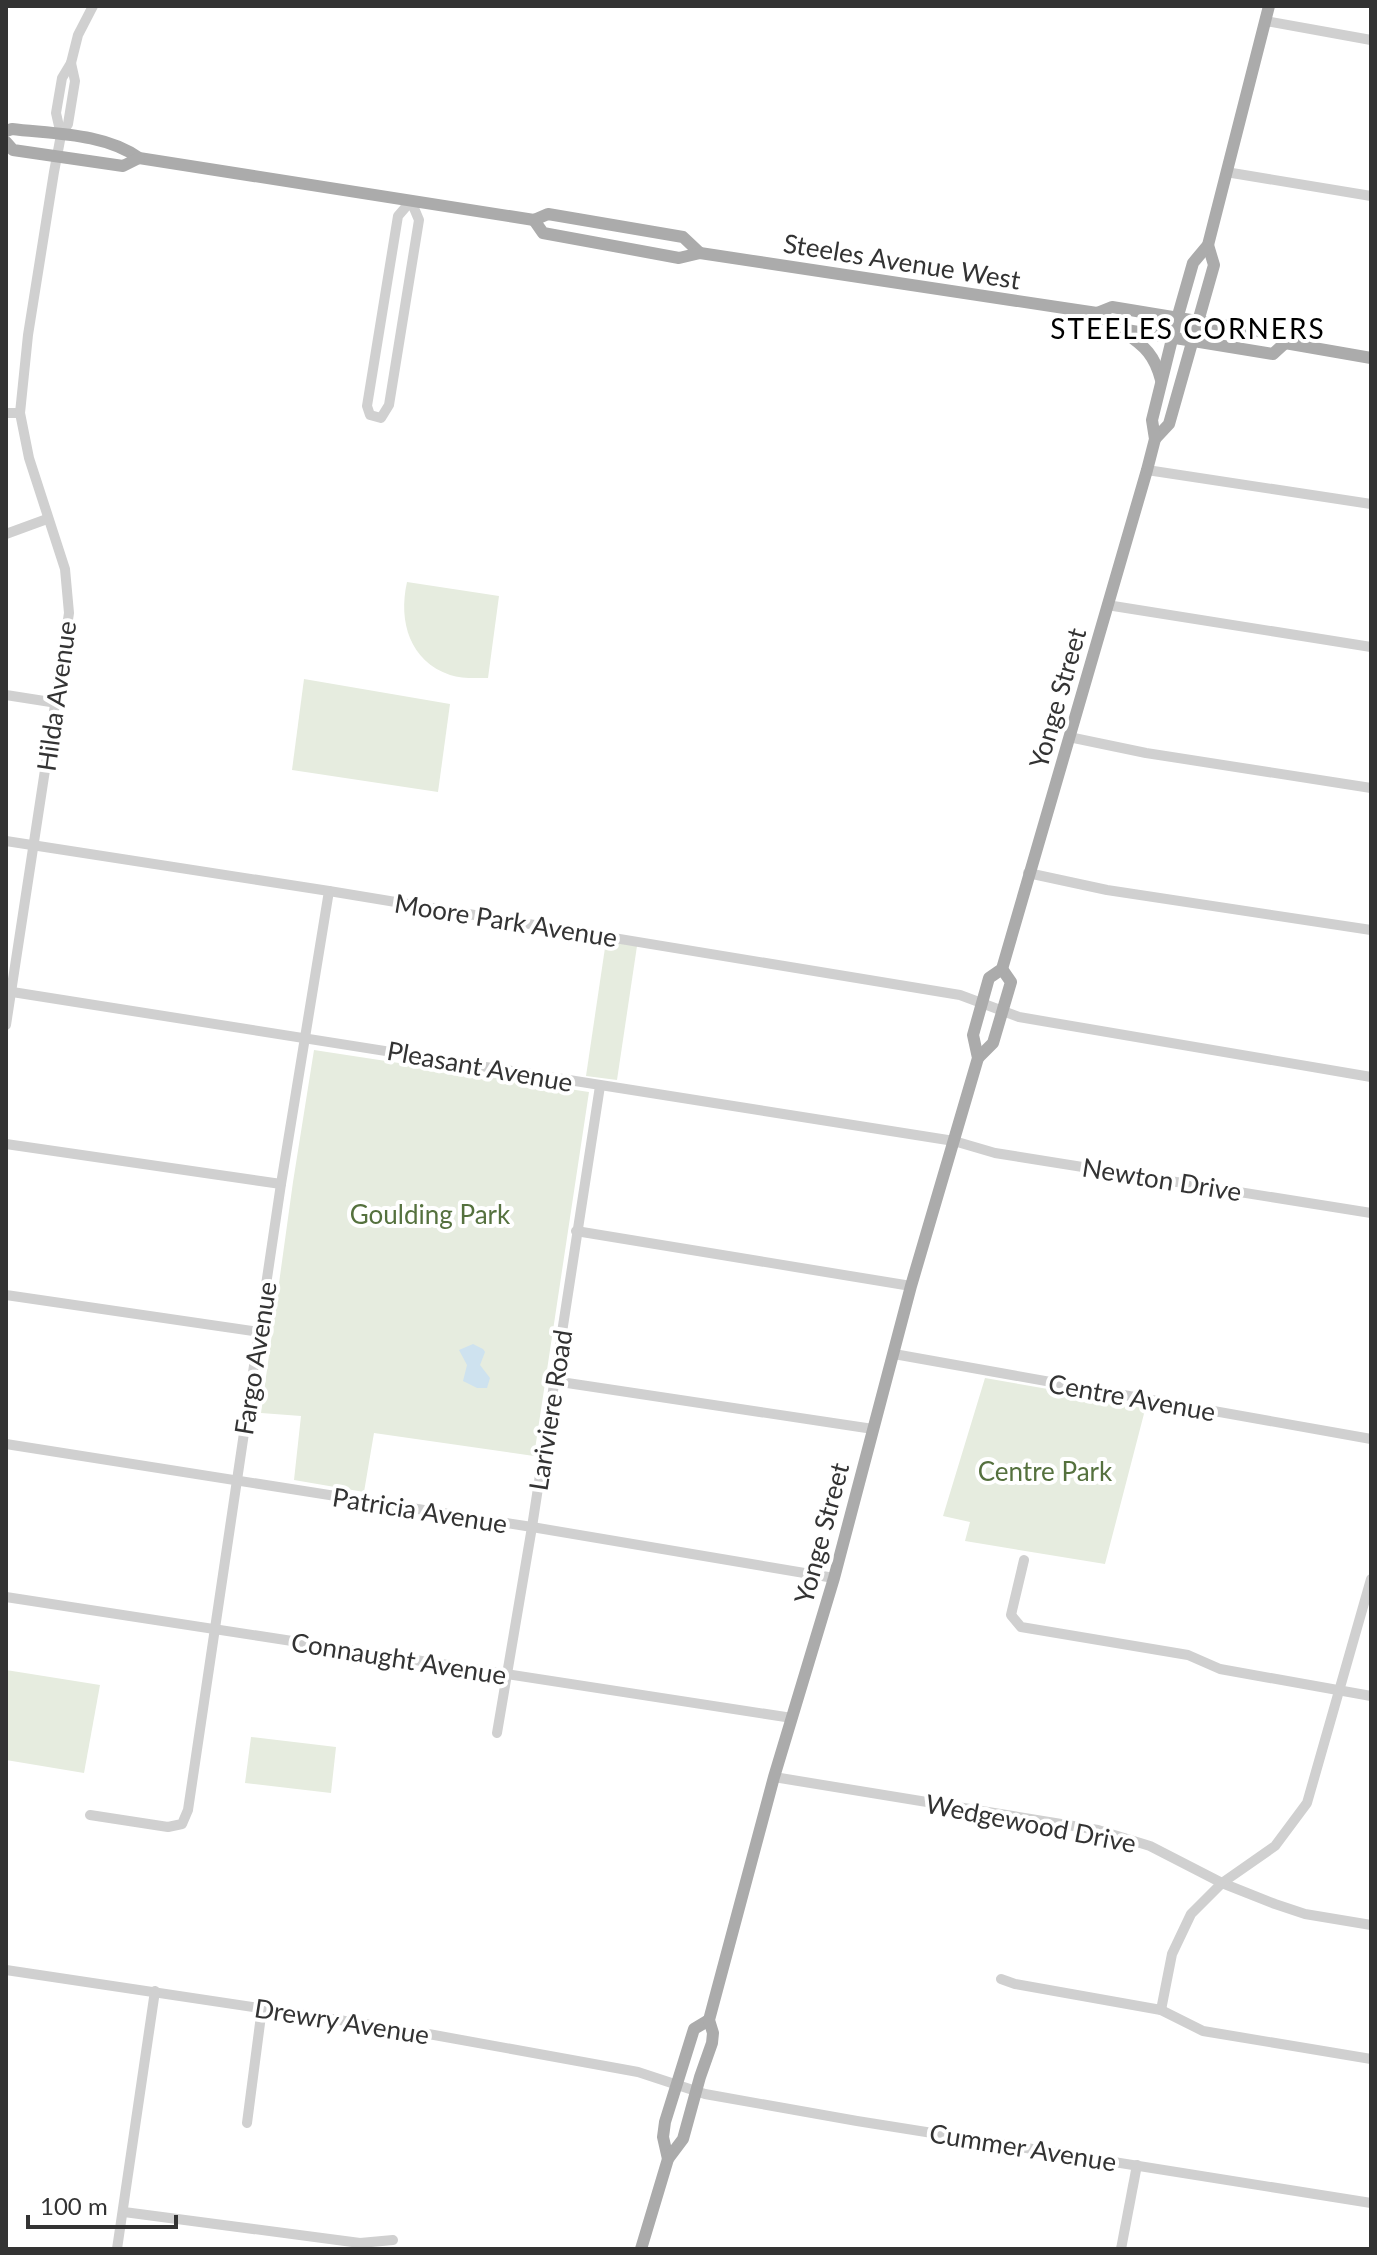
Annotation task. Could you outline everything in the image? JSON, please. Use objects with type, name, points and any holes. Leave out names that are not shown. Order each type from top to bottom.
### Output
[{"type":"main road","name":"Yonge Street","points":[[641,2249],[668,2159],[683,2139],[712,2043],[709,2020],[774,1777],[834,1578],[911,1286],[978,1058],[973,1035],[989,978],[1002,969],[1147,470],[1155,439],[1152,420],[1177,319],[1193,263],[1208,245],[1269,6]]},
{"type":"main road","name":"Steeles Avenue West","points":[[6,131],[12,129],[121,145],[139,158],[411,201],[534,220],[548,214],[683,237],[700,253]]},
{"type":"main road","name":"Steeles Avenue West","points":[[6,142],[13,150],[123,166],[139,158]]},
{"type":"main road","name":"Steeles Avenue West","points":[[534,220],[543,233],[679,258],[700,253],[1097,313],[1112,307],[1276,334],[1285,343],[1273,354],[1108,327],[1097,313]]},
{"type":"main road","points":[[600,243],[602,225]]},
{"type":"main road","name":"Yonge Street","points":[[1155,439],[1169,424],[1214,265],[1208,245]]},
{"type":"main road","points":[[1119,329],[1142,344],[1152,355],[1161,383]]},
{"type":"main road","points":[[1285,343],[1371,358]]},
{"type":"main road","name":"Yonge Street","points":[[978,1058],[993,1043],[1011,982],[1002,969]]},
{"type":"main road","name":"Yonge Street","points":[[668,2159],[663,2137],[676,2085],[694,2029],[709,2020]]},
{"type":"street","name":"Hilda Avenue","points":[[6,1025],[69,613],[65,569],[29,458],[20,413],[28,335],[61,135],[56,113],[62,78],[93,6]]},
{"type":"street","points":[[1266,21],[1371,40]]},
{"type":"street","points":[[1226,172],[1371,196]]},
{"type":"street","points":[[411,201],[419,220],[389,405],[381,418],[370,415],[367,406],[398,216],[411,201]]},
{"type":"street","points":[[370,387],[391,391]]},
{"type":"street","points":[[6,413],[20,413]]},
{"type":"street","points":[[1147,470],[1371,504]]},
{"type":"street","points":[[6,534],[47,519]]},
{"type":"street","points":[[1107,605],[1371,647]]},
{"type":"street","points":[[6,695],[57,703]]},
{"type":"street","points":[[1069,737],[1146,753],[1371,788]]},
{"type":"street","name":"Moore Park Avenue","points":[[6,841],[960,995],[1019,1017],[1371,1077]]},
{"type":"street","points":[[1028,873],[1107,890],[1371,930]]},
{"type":"street","name":"Fargo Avenue","points":[[90,1815],[168,1827],[182,1824],[188,1810],[281,1184],[329,891]]},
{"type":"street","name":"Pleasant Avenue","points":[[9,991],[954,1141]]},
{"type":"street","name":"Lariviere Road","points":[[497,1733],[600,1086]]},
{"type":"street","name":"Newton Drive","points":[[954,1141],[978,1150],[1371,1213]]},
{"type":"street","points":[[6,1144],[281,1184]]},
{"type":"street","points":[[576,1231],[911,1286]]},
{"type":"street","points":[[6,1295],[259,1332]]},
{"type":"street","name":"Centre Avenue","points":[[894,1354],[1371,1439]]},
{"type":"street","points":[[554,1381],[873,1429]]},
{"type":"street","name":"Patricia Avenue","points":[[6,1444],[834,1578]]},
{"type":"street","points":[[1024,1560],[1011,1615],[1021,1627],[1188,1655],[1220,1669],[1371,1696]]},
{"type":"street","points":[[1161,2010],[1172,1954],[1191,1914],[1222,1883],[1275,1846],[1307,1803],[1371,1579]]},
{"type":"street","name":"Connaught Avenue","points":[[6,1597],[792,1718]]},
{"type":"street","name":"Wedgewood Drive","points":[[774,1777],[1098,1830],[1150,1846],[1222,1883],[1305,1914],[1371,1925]]},
{"type":"street","name":"Drewry Avenue","points":[[6,1970],[412,2031],[638,2072],[676,2085]]},
{"type":"street","points":[[1001,1979],[1161,2010],[1203,2031],[1371,2059]]},
{"type":"street","points":[[117,2249],[155,1991]]},
{"type":"street","points":[[247,2123],[262,2008]]},
{"type":"street","name":"Cummer Avenue","points":[[676,2085],[857,2121],[1371,2203]]},
{"type":"street","points":[[1121,2249],[1137,2165]]},
{"type":"street","points":[[124,2212],[360,2243],[393,2240]]},
{"type":"green space","points":[[407,582],[499,596],[488,678],[450,675],[436,669],[416,650],[404,611]]},
{"type":"green space","points":[[304,679],[450,704],[438,792],[292,770]]},
{"type":"green space","points":[[606,941],[637,946],[617,1080],[586,1076]]},
{"type":"green space","name":"Goulding Park","points":[[314,1050],[589,1092],[534,1456],[374,1433],[364,1492],[294,1480],[301,1416],[261,1413]]},
{"type":"green space","name":"Centre Park","points":[[985,1378],[1146,1406],[1105,1564],[965,1541],[970,1522],[943,1516]]},
{"type":"green space","points":[[6,1670],[100,1685],[84,1773],[6,1760]]},
{"type":"green space","points":[[251,1737],[336,1747],[331,1793],[245,1783]]},
{"type":"water","points":[[473,1344],[485,1352],[480,1365],[490,1378],[487,1388],[477,1388],[463,1381],[467,1365],[459,1350]]},
{"type":"district","name":"STEELES CORNERS","points":[[1188,328]]}]
